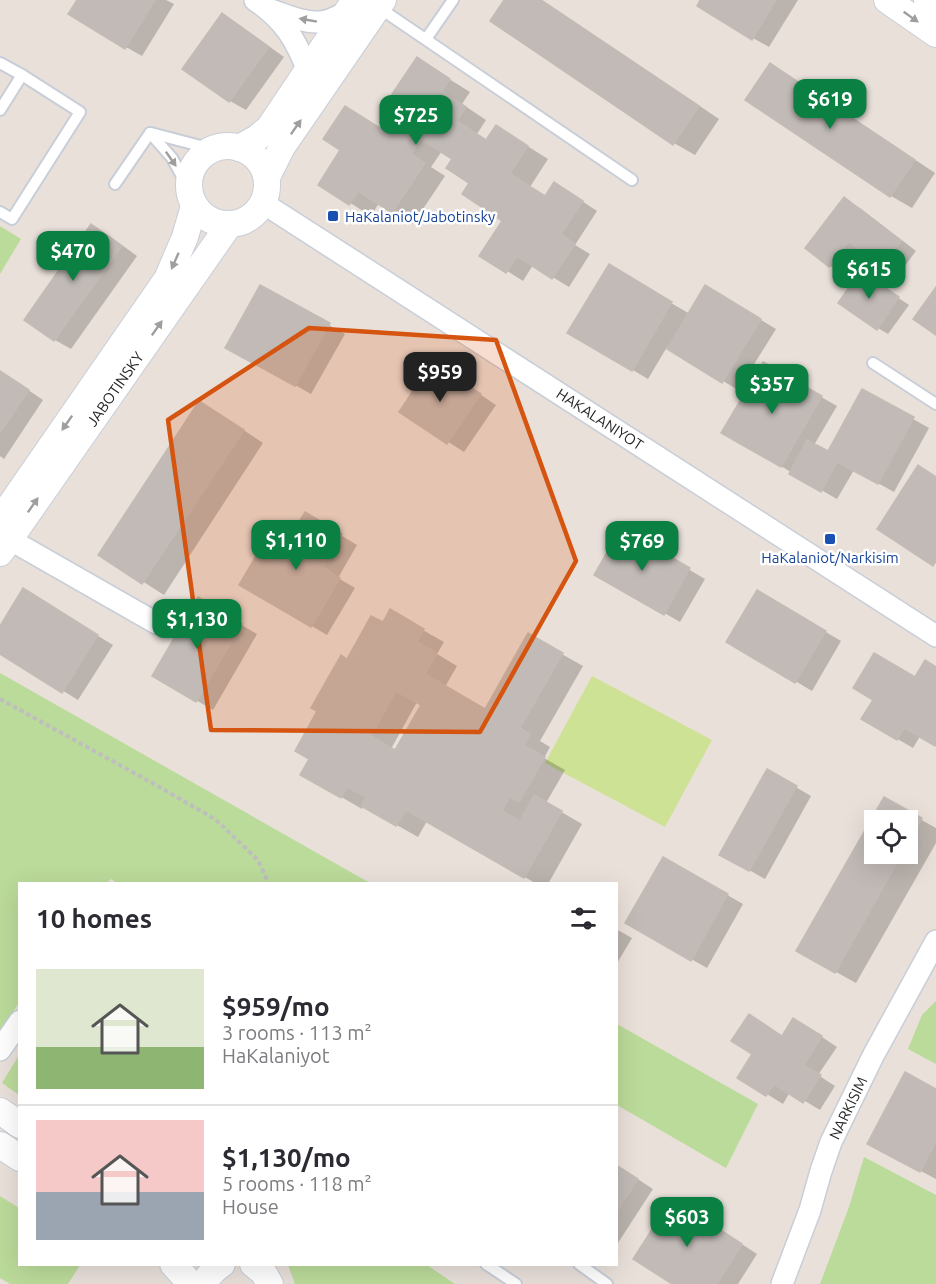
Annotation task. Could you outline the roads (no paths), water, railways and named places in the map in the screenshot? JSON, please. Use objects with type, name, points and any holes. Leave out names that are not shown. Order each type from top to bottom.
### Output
[{"type":"street","points":[[887,0],[936,34]]},
{"type":"street","points":[[927,0],[936,6]]},
{"type":"street","points":[[261,4],[306,21],[320,22],[366,5]]},
{"type":"street","points":[[261,4],[293,37],[308,71]]},
{"type":"street","points":[[239,148],[269,128],[308,71],[366,5]]},
{"type":"street","points":[[267,177],[282,147],[366,5]]},
{"type":"street","points":[[230,146],[254,155],[262,165],[267,177],[267,191],[263,203],[255,214],[245,221],[229,225],[207,219],[198,211],[191,197],[190,174],[195,162],[205,153],[217,147],[230,146]]},
{"type":"street","name":"JABOTINSKY","points":[[3,537],[167,279],[185,237],[191,197]]},
{"type":"street","name":"HAKALANIYOT","points":[[263,203],[936,636]]},
{"type":"street","name":"JABOTINSKY","points":[[3,537],[229,225]]},
{"type":"street","points":[[3,537],[156,623]]},
{"type":"street","name":"NARKISIM","points":[[782,1284],[804,1227],[835,1133],[873,1056],[936,941]]},
{"type":"street","points":[[0,1050],[18,1024]]},
{"type":"street","points":[[0,1111],[18,1124]]},
{"type":"street","points":[[0,1145],[18,1157]]},
{"type":"street","points":[[175,1266],[191,1284]]},
{"type":"street","points":[[204,1284],[213,1270],[219,1266]]},
{"type":"lane","points":[[426,39],[453,0]]},
{"type":"lane","points":[[366,5],[426,39],[632,180]]},
{"type":"lane","points":[[0,63],[80,112],[12,219],[0,212]]},
{"type":"lane","points":[[0,110],[22,75]]},
{"type":"lane","points":[[150,133],[212,149]]},
{"type":"lane","points":[[115,184],[150,133]]},
{"type":"lane","points":[[150,133],[172,158],[191,197]]},
{"type":"lane","points":[[873,363],[936,404]]},
{"type":"lane","points":[[489,1266],[516,1284]]},
{"type":"lane","points":[[580,1266],[590,1279],[607,1284]]},
{"type":"place","name":"HaKalaniot/Jabotinsky","points":[[333,216]]},
{"type":"place","name":"HaKalaniot/Narkisim","points":[[830,539]]}]
